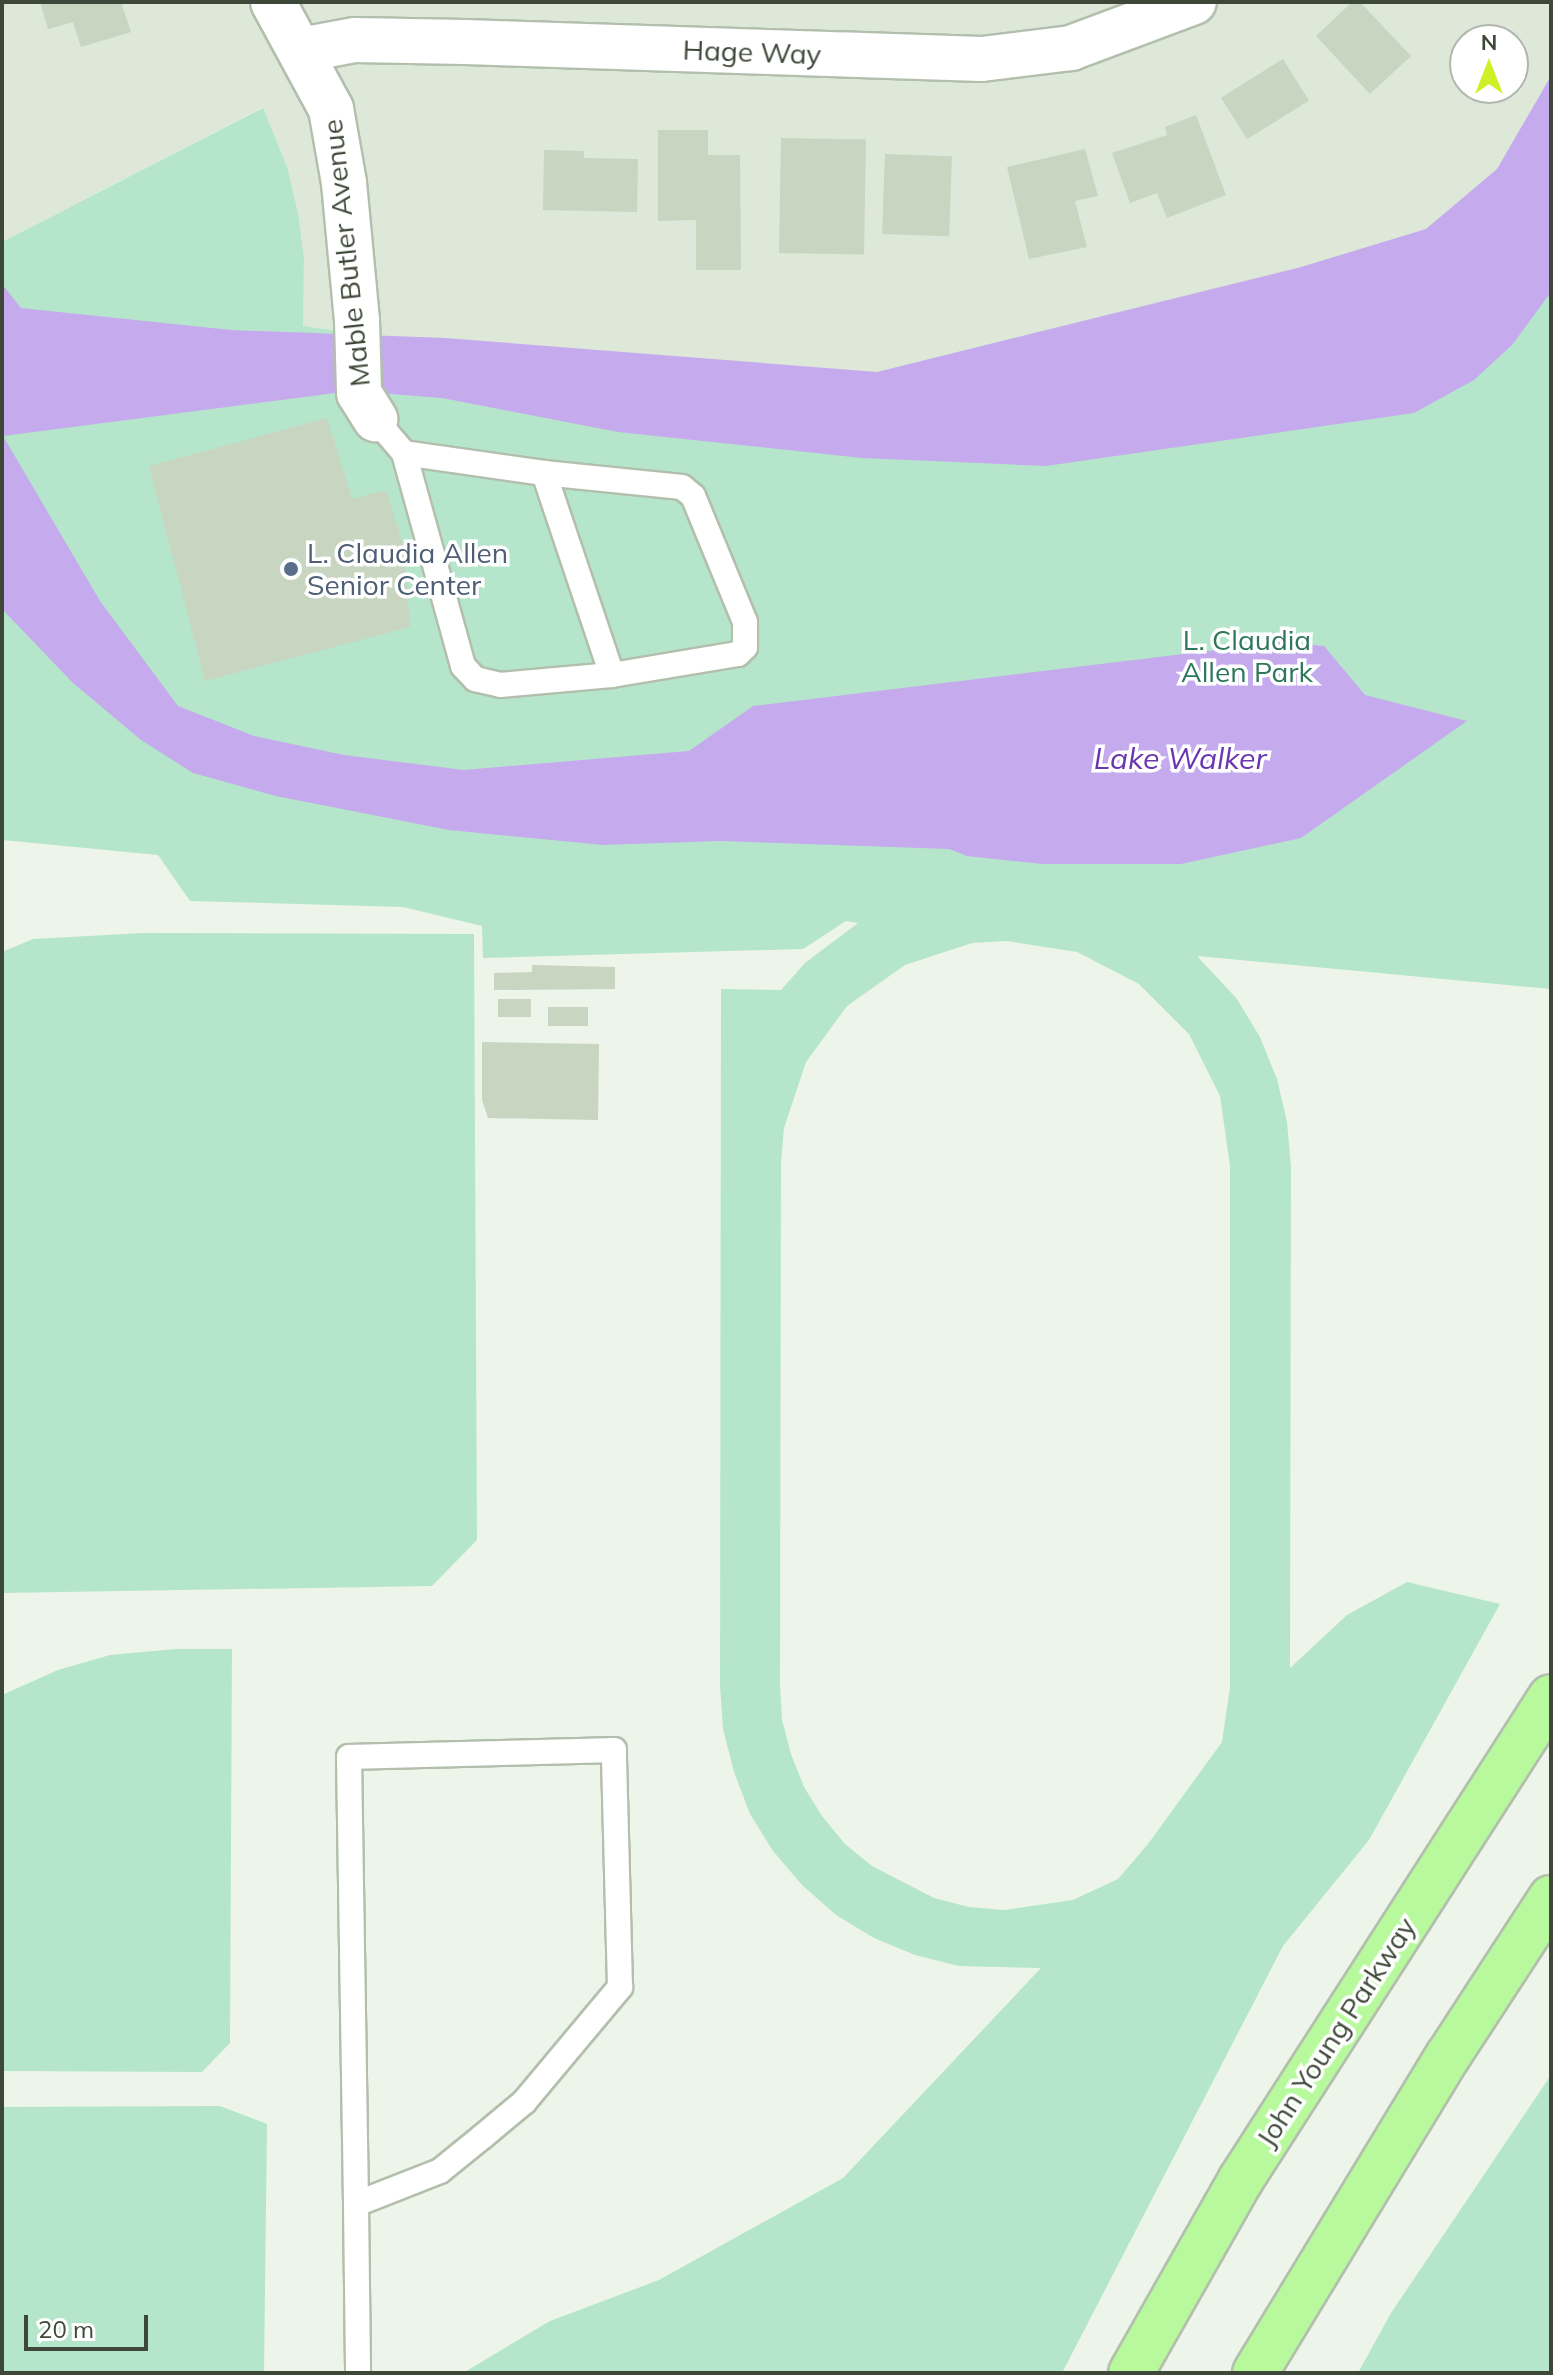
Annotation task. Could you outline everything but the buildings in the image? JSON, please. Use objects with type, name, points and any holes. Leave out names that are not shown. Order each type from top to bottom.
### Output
[{"type":"main road","name":"John Young Parkway","points":[[1131,2373],[1240,2181],[1551,1697]]},
{"type":"main road","points":[[1255,2373],[1440,2069],[1551,1898]]},
{"type":"street","name":"Mable Butler Avenue","points":[[273,2],[331,109],[344,183],[367,406]]},
{"type":"street","name":"Hage Way","points":[[301,50],[355,40],[982,59],[1071,48],[1194,2]]},
{"type":"lane","points":[[367,406],[404,453],[463,666],[475,679],[500,685],[612,675],[738,654],[745,647],[745,622],[693,496],[682,487],[544,473],[404,453]]},
{"type":"lane","points":[[544,473],[612,675]]},
{"type":"lane","points":[[356,2204],[440,2171],[482,2137],[524,2102],[620,1987],[614,1750],[349,1757],[358,2373]]},
{"type":"shaded area","points":[[2,2],[1551,2],[1551,179],[1495,284],[952,417],[302,326],[304,259],[262,108],[2,242]]},
{"type":"green space","name":"L. Claudia Allen Park","points":[[263,108],[287,167],[298,213],[304,259],[303,326],[952,417],[1495,284],[1551,179],[1551,989],[1197,956],[1237,999],[1260,1037],[1277,1079],[1287,1122],[1291,1166],[1290,1668],[1347,1615],[1407,1582],[1500,1604],[1369,1840],[1283,1946],[1062,2373],[463,2373],[550,2321],[659,2280],[843,2178],[1041,1968],[959,1966],[915,1955],[874,1938],[836,1915],[802,1885],[773,1851],[750,1814],[734,1772],[723,1729],[720,1685],[721,989],[781,990],[805,963],[858,923],[846,921],[803,949],[483,958],[482,926],[403,907],[190,901],[158,855],[2,840],[2,242]],"holes":[[[1007,941],[1077,952],[1139,984],[1189,1034],[1220,1096],[1230,1166],[1230,1687],[1222,1742],[1148,1844],[1118,1879],[1073,1900],[1004,1910],[969,1907],[934,1898],[872,1866],[845,1844],[804,1787],[782,1720],[781,1163],[784,1128],[806,1062],[847,1006],[905,965],[972,943]]]},
{"type":"green space","points":[[143,933],[474,934],[477,1540],[432,1586],[2,1593],[2,952],[33,939]]},
{"type":"green space","points":[[176,1649],[232,1649],[230,2043],[202,2072],[2,2071],[2,1695],[58,1670],[110,1655]]},
{"type":"green space","points":[[1551,2075],[1551,2373],[1358,2373],[1391,2313]]},
{"type":"green space","points":[[220,2106],[267,2124],[264,2373],[2,2373],[2,2107]]},
{"type":"water","name":"Lake Walker","points":[[1551,76],[1551,292],[1512,345],[1474,380],[1414,413],[1046,466],[862,458],[618,432],[442,398],[351,391],[3,436],[100,601],[178,706],[254,736],[344,755],[464,770],[689,751],[753,706],[1283,642],[1324,646],[1365,695],[1467,721],[1301,838],[1181,864],[1042,864],[967,856],[949,849],[720,841],[603,845],[449,830],[276,796],[193,773],[141,740],[73,683],[2,609],[2,284],[21,308],[231,330],[445,338],[877,372],[1301,267],[1426,229],[1497,169]]},
{"type":"place","name":"L. Claudia Allen Senior Center","points":[[291,569]]}]
